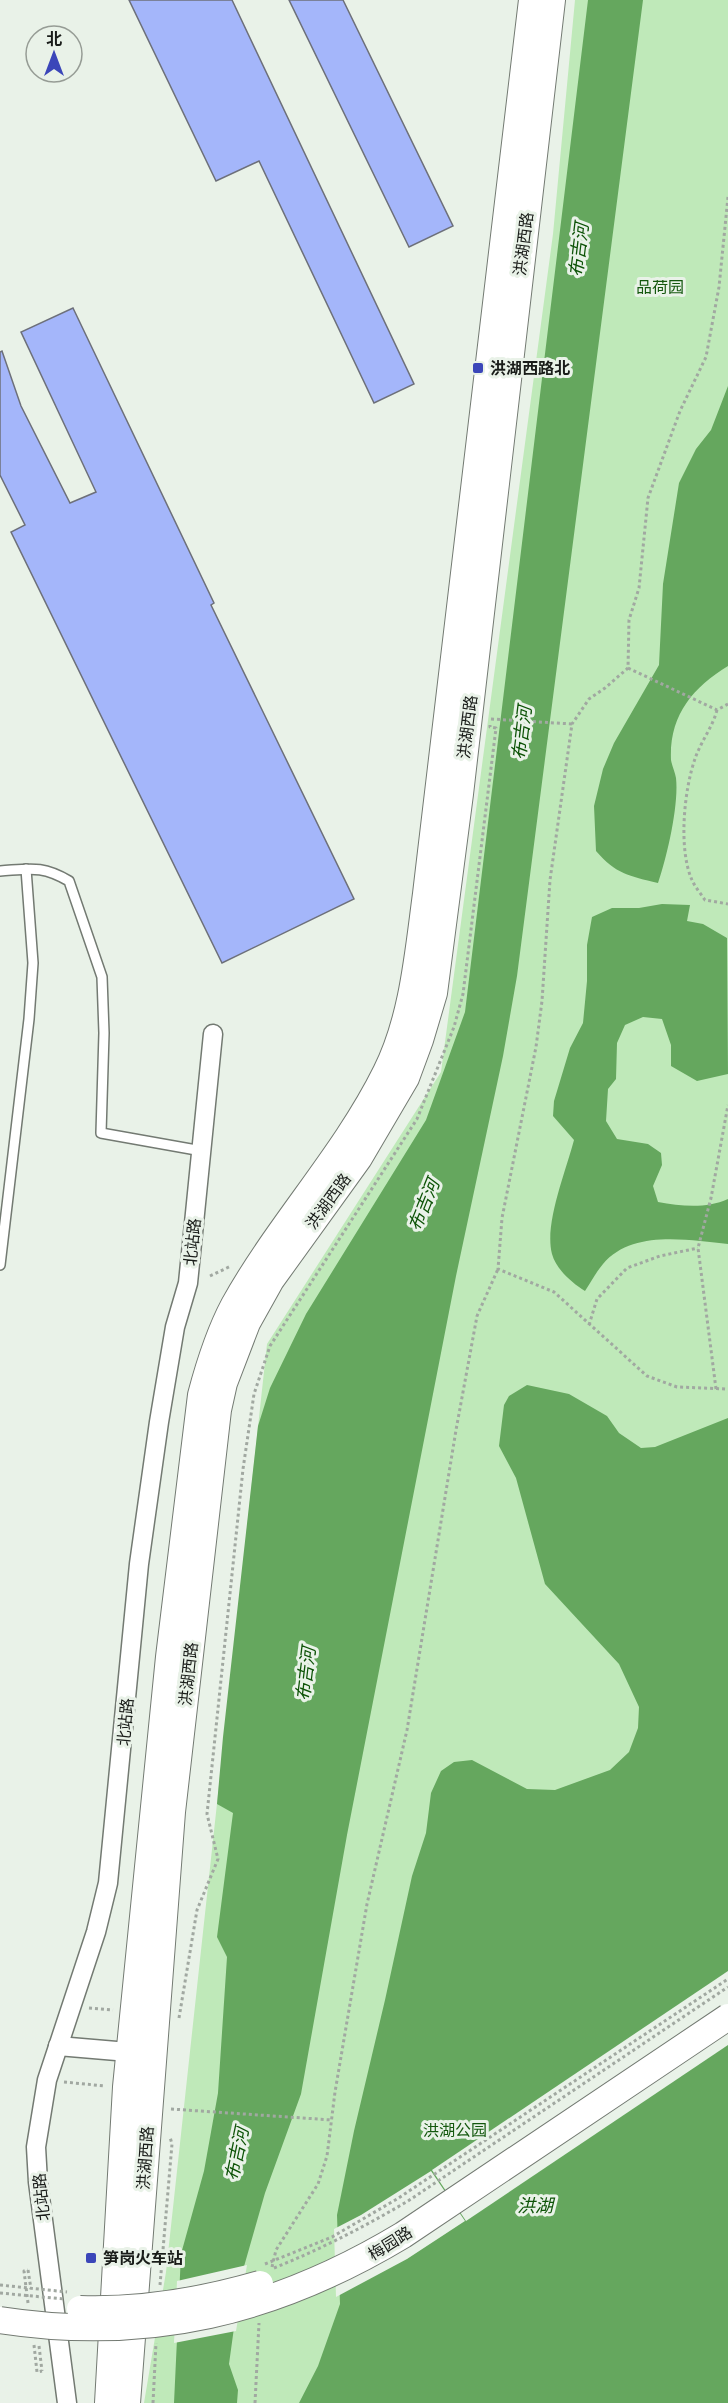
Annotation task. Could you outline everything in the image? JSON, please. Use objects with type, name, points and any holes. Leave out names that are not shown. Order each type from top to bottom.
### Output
[{"type":"main road","name":"洪湖西路","points":[[108,2403],[141,2053],[172,1812],[212,1452],[224,1383],[247,1323],[266,1289],[359,1158],[406,1078],[434,993],[461,782],[537,1]]},
{"type":"main road","name":"梅园路","points":[[0,2303],[85,2310],[149,2307],[215,2296],[290,2274],[348,2247],[405,2213],[728,1999]]},
{"type":"main road","name":"梅园路","points":[[0,2320],[60,2326],[119,2327],[152,2324],[212,2315],[301,2288],[363,2259],[403,2235],[728,2017]]},
{"type":"main road","name":"洪湖西路","points":[[127,2403],[141,2053]]},
{"type":"street","name":"北站路","points":[[67,2403],[38,2182],[36,2147],[39,2118],[47,2080],[96,1932],[108,1883],[139,1564],[173,1339],[188,1283],[213,1034]]},
{"type":"street","points":[[58,2046],[141,2053]]},
{"type":"lane","points":[[0,1265],[30,1019],[33,963],[26,869]]},
{"type":"lane","points":[[0,871],[26,869],[52,871],[69,881],[102,977],[104,1033],[101,1134],[202,1150]]},
{"type":"path","points":[[728,197],[719,287],[706,357],[680,411],[648,498],[639,588],[629,620],[628,668],[606,688],[589,699],[572,724],[550,880],[542,1001],[536,1047],[502,1218],[498,1269],[477,1316],[407,1730],[367,1904],[327,2156],[318,2184],[276,2250],[269,2270],[309,2254],[362,2228],[408,2201],[728,1987]]},
{"type":"path","points":[[628,668],[717,710]]},
{"type":"path","points":[[717,710],[728,704]]},
{"type":"path","points":[[717,710],[715,720],[704,737],[695,758],[689,782],[685,814],[686,850],[692,881],[705,900],[728,904]]},
{"type":"path","points":[[179,2020],[197,1910],[218,1859],[207,1814],[243,1469],[254,1394],[270,1346],[417,1119],[454,1027],[463,994],[496,728],[490,728],[491,718],[572,724]]},
{"type":"path","points":[[716,1389],[698,1248],[711,1198],[728,1105]]},
{"type":"path","points":[[589,1325],[597,1299],[627,1268],[660,1256],[698,1248]]},
{"type":"path","points":[[210,1276],[239,1261]]},
{"type":"path","points":[[498,1269],[554,1292],[647,1376],[677,1387],[728,1389]]},
{"type":"path","points":[[256,2267],[332,2237],[397,2199],[728,1979]]},
{"type":"path","points":[[87,2008],[115,2010]]},
{"type":"path","points":[[61,2082],[110,2086]]},
{"type":"path","points":[[169,2109],[332,2120]]},
{"type":"path","points":[[167,2287],[158,2291],[172,2144],[170,2135]]},
{"type":"path","points":[[29,2311],[24,2271],[28,2270],[31,2289]]},
{"type":"path","points":[[0,2285],[75,2292]]},
{"type":"path","points":[[0,2293],[69,2299]]},
{"type":"path","points":[[255,2403],[260,2321]]},
{"type":"path","points":[[153,2403],[157,2337]]},
{"type":"path","points":[[33,2342],[37,2372],[42,2371],[38,2344]]},
{"type":"green space","name":"洪湖公园","points":[[575,0],[728,0],[728,2403],[144,2403],[166,2272],[267,1344],[441,1072],[553,234]]},
{"type":"water","name":"布吉河","points":[[588,0],[643,0],[517,976],[347,1835],[301,2094],[265,2193],[241,2277],[229,2364],[238,2390],[237,2403],[174,2403],[181,2254],[204,2171],[218,2093],[227,1957],[217,1937],[233,1813],[217,1804],[258,1426],[270,1388],[306,1314],[426,1120],[465,1012]]},
{"type":"water","points":[[728,386],[728,666],[694,694],[685,705],[674,730],[671,760],[676,778],[676,802],[658,883],[624,873],[610,865],[596,851],[594,806],[603,769],[614,743],[659,665],[663,584],[679,483],[696,449],[711,430]]},
{"type":"water","points":[[662,904],[690,905],[687,921],[703,924],[727,938],[728,1074],[697,1081],[671,1066],[671,1045],[662,1019],[643,1017],[625,1025],[617,1043],[616,1079],[608,1089],[606,1121],[617,1139],[648,1144],[661,1153],[662,1165],[653,1186],[658,1202],[702,1205],[728,1199],[728,1244],[662,1239],[629,1246],[615,1253],[603,1264],[585,1291],[565,1275],[557,1265],[550,1242],[553,1213],[574,1140],[553,1116],[554,1101],[570,1048],[583,1023],[587,981],[587,945],[592,917],[612,908],[639,908]]},
{"type":"water","name":"洪湖","points":[[527,1385],[569,1394],[607,1416],[619,1433],[641,1448],[655,1447],[728,1418],[728,2403],[299,2403],[318,2366],[340,2304],[337,2215],[412,1876],[426,1833],[431,1793],[441,1771],[454,1762],[472,1760],[527,1789],[555,1790],[610,1770],[629,1752],[638,1728],[639,1707],[619,1664],[545,1584],[516,1478],[499,1446],[504,1405],[509,1396]]},
{"type":"pier","points":[[728,1971],[728,2045],[466,2221],[432,2170]]},
{"type":"pier","points":[[431,2171],[465,2221],[407,2259],[336,2297],[334,2229],[361,2215]]},
{"type":"pier","points":[[247,2265],[236,2331],[174,2343],[177,2281]]},
{"type":"building","points":[[129,0],[232,0],[414,384],[374,403],[259,161],[216,181]]},
{"type":"building","points":[[289,0],[343,0],[453,226],[409,247]]},
{"type":"building","points":[[73,308],[214,603],[211,605],[354,899],[222,963],[11,532],[25,525],[0,475],[0,352],[2,351],[21,406],[70,503],[96,492],[21,332]]},
{"type":"place","name":"洪湖西路北","points":[[478,368]]},
{"type":"place","name":"笋岗火车站","points":[[91,2258]]},
{"type":"park label","name":"品荷园","points":[[660,287]]}]
